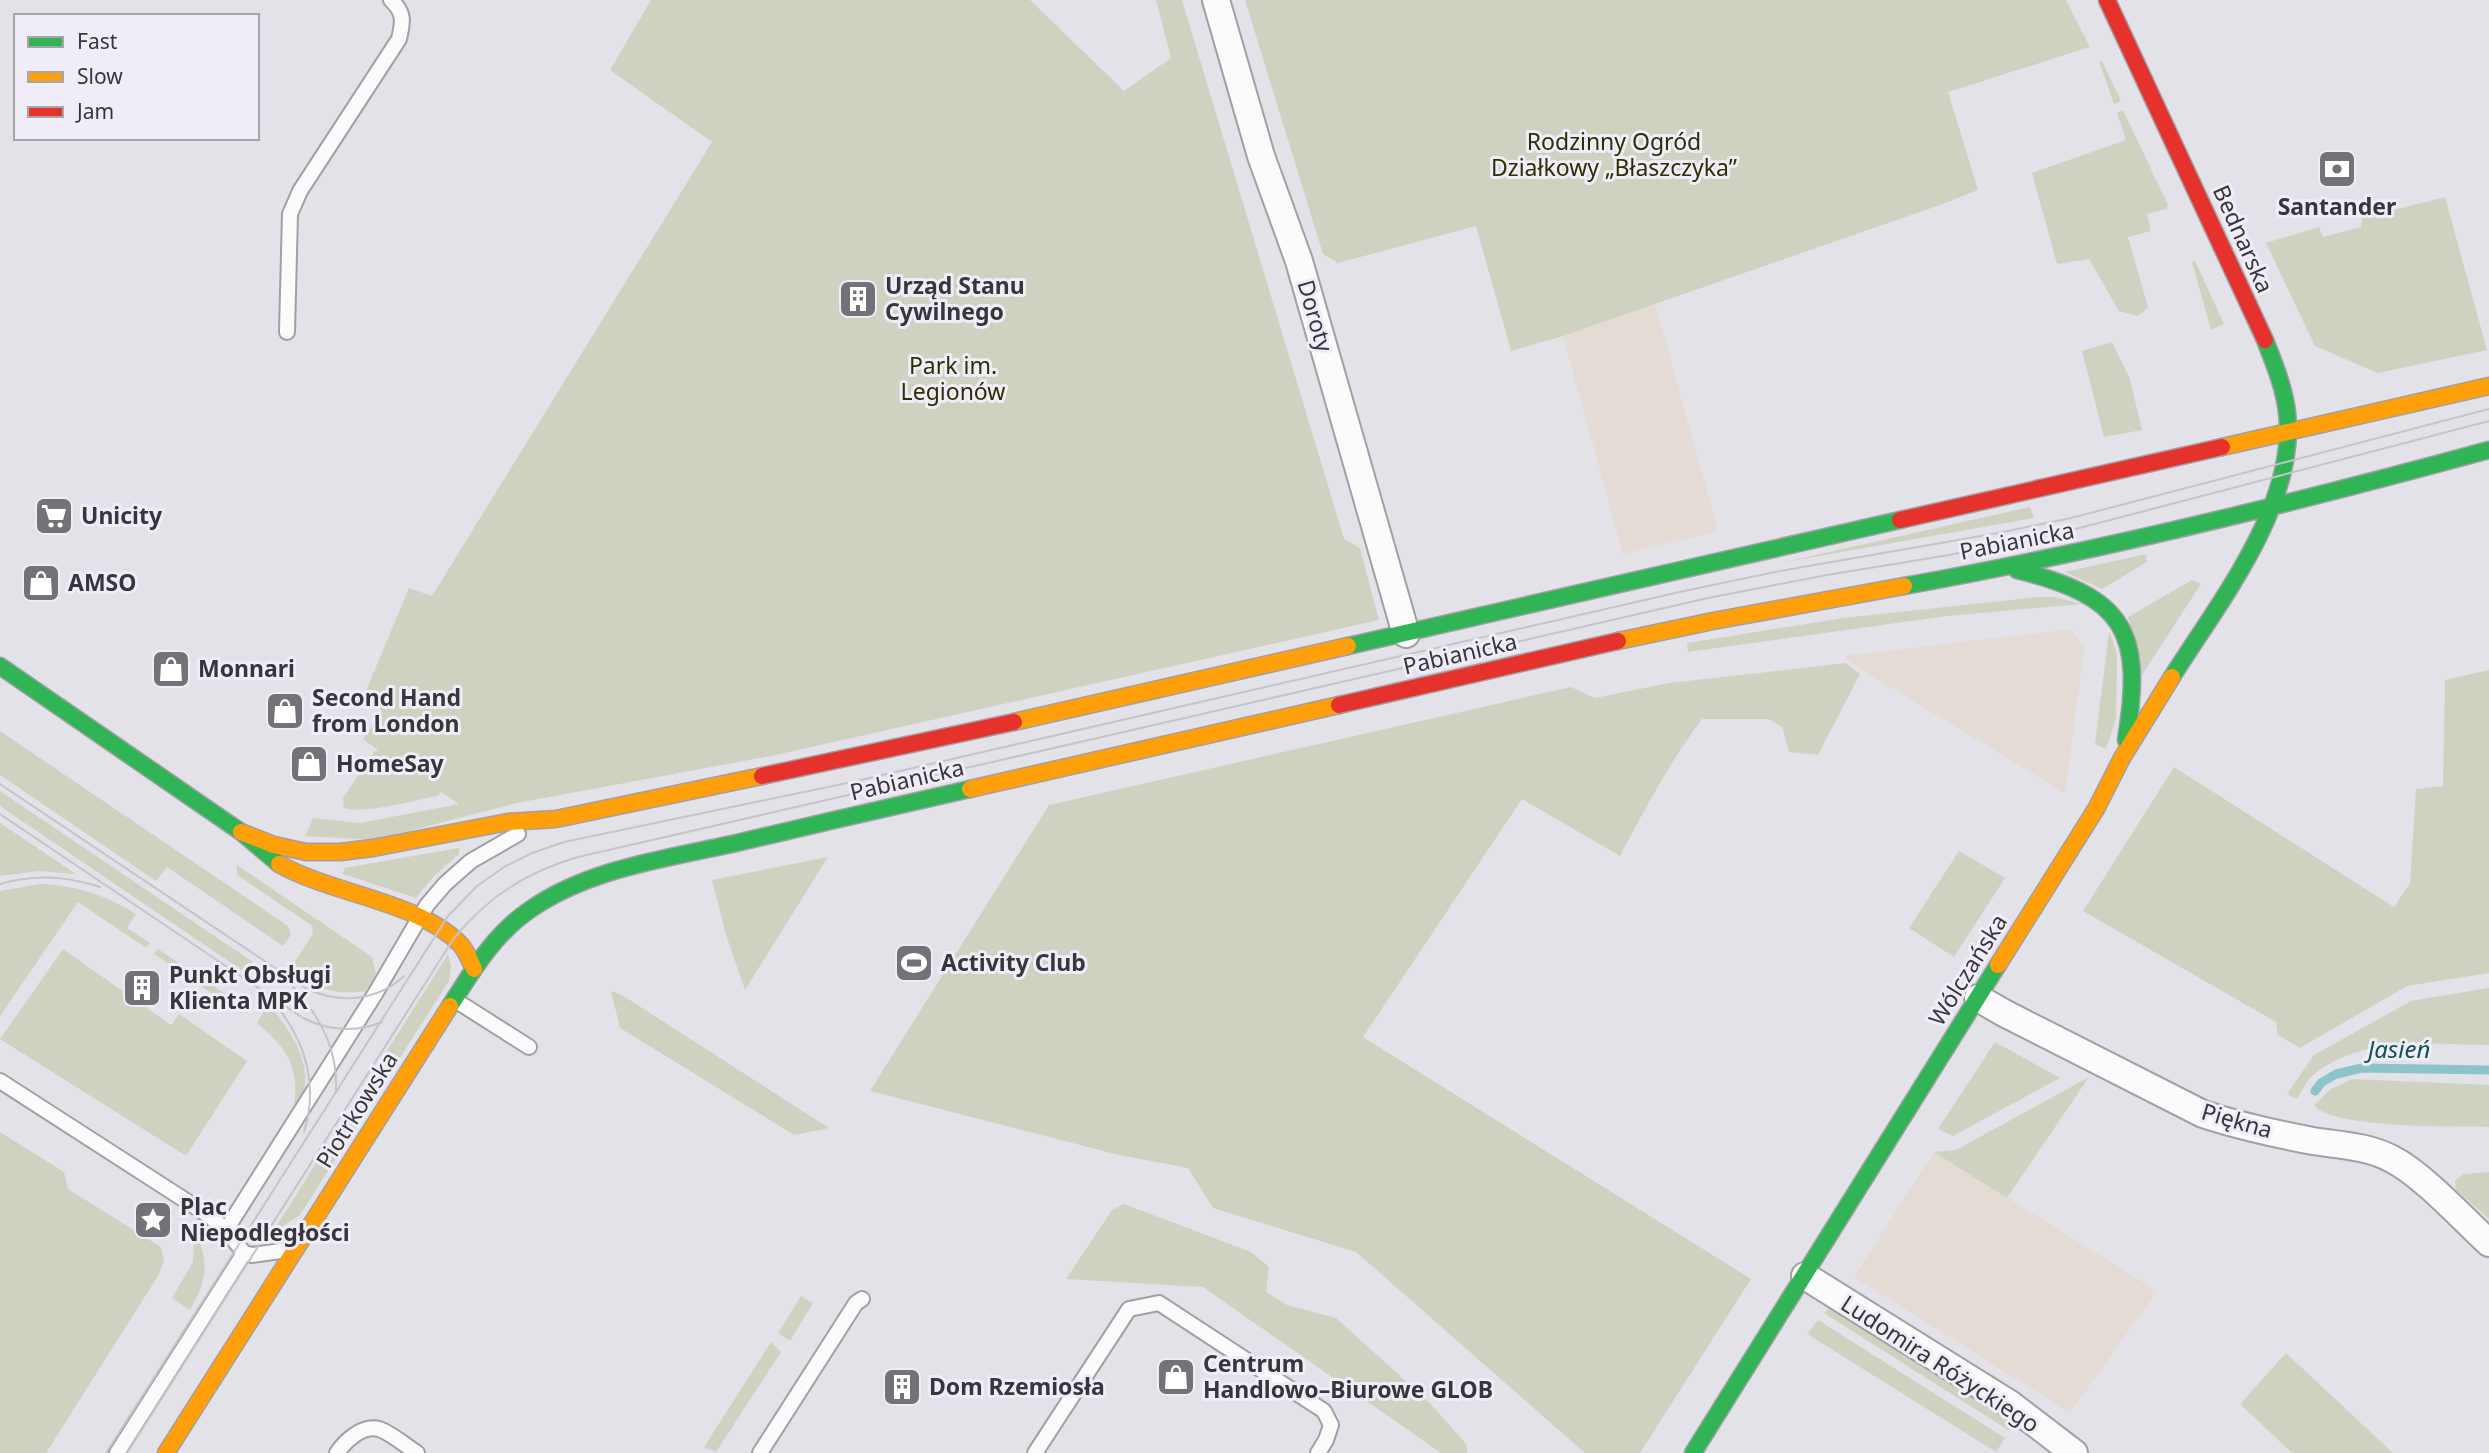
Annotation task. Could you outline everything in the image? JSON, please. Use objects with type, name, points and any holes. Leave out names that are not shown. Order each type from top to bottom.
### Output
[{"type":"street","name":"Doroty","points":[[1216,0],[1261,156],[1299,261],[1406,634]]},
{"type":"street","name":"Bednarska","points":[[2107,0],[2271,357],[2283,390],[2288,430],[2284,475],[2274,507]]},
{"type":"street","name":"Pabianicka","points":[[542,822],[928,742],[2489,386]]},
{"type":"street","name":"Pabianicka","points":[[474,969],[504,929],[536,904],[573,885],[634,866],[1660,631],[2007,568],[2274,507],[2489,450]]},
{"type":"street","name":"Wólczańska","points":[[1693,1453],[2096,809],[2122,758],[2243,564],[2274,507]]},
{"type":"street","points":[[2007,568],[2046,575],[2082,589],[2107,609],[2119,623],[2132,658],[2133,689],[2122,758]]},
{"type":"street","points":[[0,666],[241,832],[268,856],[310,880],[419,916],[440,927],[463,947],[474,969]]},
{"type":"street","points":[[241,832],[274,846],[320,854],[372,849],[509,822],[542,822]]},
{"type":"street","name":"Piotrkowska","points":[[166,1453],[474,969]]},
{"type":"street","name":"Piękna","points":[[1978,998],[2203,1114],[2389,1157],[2406,1167],[2489,1243]]},
{"type":"street","name":"Ludomira Różyckiego","points":[[1805,1276],[2010,1404],[2074,1453]]},
{"type":"lane","points":[[288,332],[290,215],[300,191],[399,40],[402,24],[400,9],[391,0]]},
{"type":"lane","points":[[226,1230],[370,1003],[419,916],[445,884],[471,861],[499,843],[542,822]]},
{"type":"lane","points":[[454,1000],[529,1046]]},
{"type":"lane","points":[[0,1081],[208,1215],[226,1230],[244,1253],[276,1254],[297,1248]]},
{"type":"lane","points":[[117,1453],[244,1253]]},
{"type":"lane","points":[[760,1453],[856,1303],[862,1299]]},
{"type":"lane","points":[[1035,1453],[1129,1309],[1159,1303],[1324,1411],[1331,1425],[1318,1453]]},
{"type":"lane","points":[[337,1453],[358,1433],[379,1429],[417,1453]]},
{"type":"shaded area","points":[[1655,304],[1718,531],[1623,554],[1563,336]]},
{"type":"shaded area","points":[[2072,629],[2084,648],[2065,793],[1843,656]]},
{"type":"shaded area","points":[[1934,1152],[2157,1291],[2070,1413],[1854,1277]]},
{"type":"green space","name":"Park im. Legionów","points":[[651,0],[1030,0],[1124,91],[1171,58],[1156,0],[1182,0],[1344,539],[1360,548],[1379,620],[771,756],[517,803],[375,840],[305,836],[313,818],[360,823],[459,804],[441,792],[437,796],[389,806],[363,810],[344,808],[343,798],[378,750],[363,739],[382,711],[363,698],[409,588],[432,596],[712,142],[610,70]]},
{"type":"green space","name":"Rodzinny Ogród Działkowy „Błaszczyka”","points":[[1245,0],[2066,0],[2090,47],[1948,92],[1978,190],[1563,336],[1511,351],[1476,226],[1338,263],[1323,254]]},
{"type":"green space","points":[[2099,61],[2102,61],[2121,101],[2114,104]]},
{"type":"green space","points":[[2123,110],[2168,205],[2166,209],[2147,214],[2151,231],[2128,237],[2148,307],[2138,316],[2119,311],[2089,259],[2057,264],[2032,173],[2126,140],[2117,113]]},
{"type":"green space","points":[[2445,197],[2487,350],[2378,373],[2315,346],[2266,243],[2319,227],[2323,237],[2361,227],[2362,218]]},
{"type":"green space","points":[[2195,261],[2224,324],[2211,330],[2192,262]]},
{"type":"green space","points":[[2112,342],[2130,379],[2142,430],[2104,437],[2082,351]]},
{"type":"green space","points":[[2030,507],[2034,518],[1780,563]]},
{"type":"green space","points":[[2146,554],[2147,562],[2102,589],[2065,572]]},
{"type":"green space","points":[[2192,580],[2201,584],[2142,675],[2128,617]]},
{"type":"green space","points":[[2056,597],[2081,604],[1947,616],[1688,652],[1687,643],[1843,618]]},
{"type":"green space","points":[[2109,631],[2117,654],[2116,718],[2106,749],[2095,744]]},
{"type":"green space","points":[[1846,663],[1860,674],[1818,755],[1789,752],[1782,727],[1768,719],[1702,719],[1658,786],[1620,856],[1522,799],[1363,1037],[1751,1279],[1640,1453],[1585,1453],[1356,1252],[1213,1208],[1188,1168],[1119,1155],[870,1091],[1049,805],[1571,687],[1595,698],[1669,683]]},
{"type":"green space","points":[[2489,670],[2489,973],[2407,986],[2300,1048],[2278,1035],[2276,1022],[2083,911],[2174,767],[2394,907],[2410,883],[2416,789],[2443,786],[2445,680]]},
{"type":"green space","points":[[0,731],[288,926],[291,935],[283,946],[167,867],[156,881],[0,775]]},
{"type":"green space","points":[[0,791],[253,962],[246,973],[0,806]]},
{"type":"green space","points":[[0,823],[76,874],[39,871],[0,876]]},
{"type":"green space","points":[[459,848],[459,854],[434,876],[416,898],[343,874],[344,868]]},
{"type":"green space","points":[[1959,851],[2005,878],[1954,957],[1909,928]]},
{"type":"green space","points":[[828,857],[745,990],[726,935],[712,880]]},
{"type":"green space","points":[[237,865],[372,957],[376,974],[366,991],[326,989],[288,972],[313,934],[311,925],[237,875]]},
{"type":"green space","points":[[40,884],[78,889],[124,907],[136,914],[127,928],[150,943],[146,948],[78,902],[0,1016],[0,891]]},
{"type":"green space","points":[[63,949],[171,1025],[179,1014],[247,1061],[186,1156],[0,1039]]},
{"type":"green space","points":[[158,949],[245,1007],[241,1013],[154,954]]},
{"type":"green space","points":[[448,954],[451,967],[449,981],[300,1215],[272,1233]]},
{"type":"green space","points":[[2489,988],[2489,1045],[2420,1044],[2374,1048],[2331,1063],[2312,1076],[2297,1099],[2287,1094],[2314,1055],[2411,1001]]},
{"type":"green space","points":[[611,991],[622,995],[829,1128],[794,1135],[620,1028]]},
{"type":"green space","points":[[268,1004],[289,1031],[303,1064],[305,1086],[294,1105],[295,1079],[288,1058],[283,1049],[257,1023]]},
{"type":"green space","points":[[1995,1042],[2060,1078],[1953,1136],[1938,1129]]},
{"type":"green space","points":[[2089,1077],[2007,1198],[1934,1152],[1956,1150]]},
{"type":"green space","points":[[2352,1079],[2489,1085],[2489,1127],[2369,1122],[2325,1113],[2314,1105],[2331,1089]]},
{"type":"green space","points":[[0,1132],[64,1172],[68,1189],[161,1247],[164,1262],[158,1276],[46,1453],[0,1453]]},
{"type":"green space","points":[[2489,1172],[2489,1219],[2456,1190],[2455,1181],[2463,1174]]},
{"type":"green space","points":[[1124,1204],[1251,1252],[1269,1267],[1266,1292],[1287,1305],[1336,1318],[1430,1403],[1467,1445],[1467,1453],[1441,1453],[1203,1287],[1066,1279],[1112,1210]]},
{"type":"green space","points":[[197,1236],[204,1255],[204,1274],[190,1310],[172,1298],[193,1262],[194,1240]]},
{"type":"green space","points":[[801,1296],[813,1303],[790,1341],[778,1333]]},
{"type":"green space","points":[[1833,1304],[2015,1420],[2008,1430],[1824,1313]]},
{"type":"green space","points":[[1818,1320],[2005,1438],[1996,1452],[1807,1334]]},
{"type":"green space","points":[[771,1342],[781,1352],[716,1452],[704,1447]]},
{"type":"green space","points":[[2286,1353],[2393,1453],[2292,1453],[2240,1404]]},
{"type":"waterway","name":"Jasień","points":[[2315,1091],[2321,1083],[2336,1074],[2362,1068],[2489,1070]]},
{"type":"tram line","points":[[106,1453],[448,916],[477,886],[504,867],[532,853],[564,842],[852,782],[1684,591],[2071,518],[2489,409]]},
{"type":"tram line","points":[[127,1453],[454,938],[494,898],[541,870],[578,857],[1708,598],[2068,531],[2489,421]]},
{"type":"tram line","points":[[0,784],[305,988],[331,997],[357,998],[382,991],[404,976]]},
{"type":"tram line","points":[[0,814],[303,1018],[323,1026],[342,1029],[362,1028],[382,1022]]},
{"type":"tram line","points":[[0,884],[50,878],[75,880],[100,887]]},
{"type":"tram line","points":[[293,987],[325,1034],[334,1061],[336,1090]]},
{"type":"tram line","points":[[278,1008],[296,1036],[307,1067],[310,1099],[304,1132]]},
{"type":"traffic: fast","points":[[2172,677],[2251,551],[2268,517],[2280,482],[2287,447],[2287,412],[2281,384],[2265,340]]},
{"type":"traffic: fast","points":[[1904,586],[2198,525],[2489,450]]},
{"type":"traffic: fast","points":[[1348,646],[1900,520]]},
{"type":"traffic: fast","points":[[2017,570],[2082,593],[2104,607],[2119,624],[2128,645],[2132,671],[2126,740]]},
{"type":"traffic: fast","points":[[0,666],[241,832],[279,864]]},
{"type":"traffic: fast","points":[[450,1006],[485,953],[506,930],[531,909],[577,884],[628,867],[970,789]]},
{"type":"traffic: fast","points":[[1693,1453],[1998,965]]},
{"type":"traffic: slow","points":[[2222,447],[2489,386]]},
{"type":"traffic: slow","points":[[1618,641],[1904,586]]},
{"type":"traffic: slow","points":[[1014,722],[1348,646]]},
{"type":"traffic: slow","points":[[1998,965],[2096,809],[2122,758],[2172,677]]},
{"type":"traffic: slow","points":[[970,789],[1339,705]]},
{"type":"traffic: slow","points":[[241,832],[274,845],[306,852],[340,852],[508,822],[556,819],[762,776]]},
{"type":"traffic: slow","points":[[279,864],[301,875],[423,918],[461,945],[474,969]]},
{"type":"traffic: slow","points":[[166,1453],[450,1006]]},
{"type":"traffic: jam","points":[[2107,0],[2265,340]]},
{"type":"traffic: jam","points":[[1900,520],[2222,447]]},
{"type":"traffic: jam","points":[[1339,705],[1618,641]]},
{"type":"traffic: jam","points":[[762,776],[1014,722]]},
{"type":"place","name":"Santander","points":[[2337,169]]},
{"type":"place","name":"Urząd Stanu Cywilnego","points":[[858,299]]},
{"type":"place","name":"Unicity","points":[[54,516]]},
{"type":"place","name":"AMSO","points":[[41,583]]},
{"type":"place","name":"Monnari","points":[[171,669]]},
{"type":"place","name":"Second Hand from London","points":[[285,711]]},
{"type":"place","name":"HomeSay","points":[[309,764]]},
{"type":"place","name":"Activity Club","points":[[914,963]]},
{"type":"place","name":"Punkt Obsługi Klienta MPK","points":[[142,988]]},
{"type":"place","name":"Plac Niepodległości","points":[[153,1220]]},
{"type":"place","name":"Centrum Handlowo–Biurowe GLOB","points":[[1176,1377]]},
{"type":"place","name":"Dom Rzemiosła","points":[[902,1387]]}]
